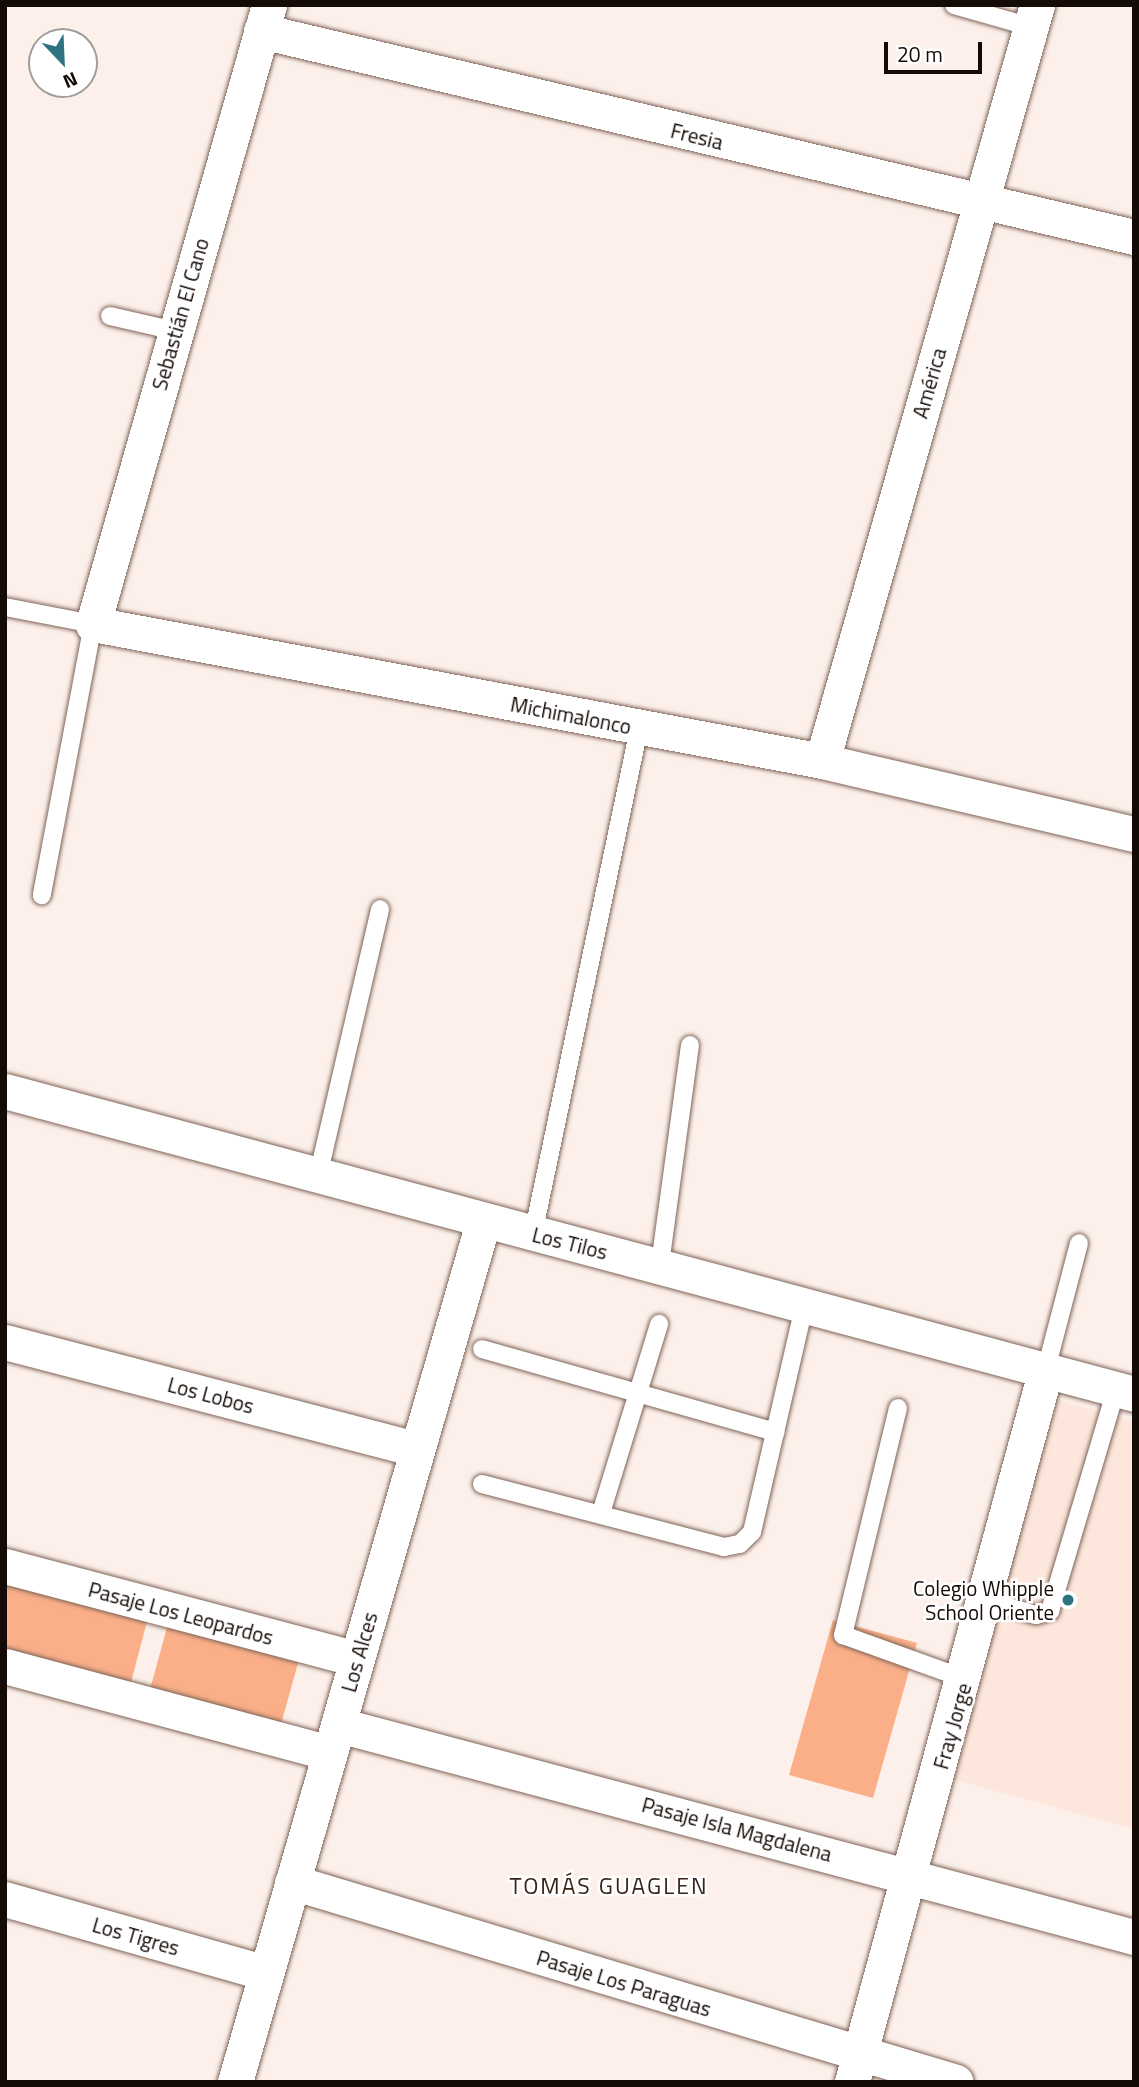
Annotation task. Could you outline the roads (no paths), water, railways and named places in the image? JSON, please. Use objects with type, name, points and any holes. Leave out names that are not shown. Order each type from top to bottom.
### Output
[{"type":"street","name":"América","points":[[822,761],[1034,16]]},
{"type":"street","name":"Fresia","points":[[265,18],[980,204],[1134,237]]},
{"type":"street","name":"Sebastián El Cano","points":[[93,624],[265,18]]},
{"type":"street","name":"Michimalonco","points":[[93,624],[639,729],[822,761],[1134,834]]},
{"type":"street","name":"Los Tilos","points":[[5,1091],[483,1222],[660,1265],[804,1307],[1125,1391]]},
{"type":"street","name":"Los Alces","points":[[235,2082],[483,1222]]},
{"type":"street","name":"Los Lobos","points":[[5,1342],[417,1449]]},
{"type":"street","name":"Fray Jorge","points":[[856,2068],[988,1601],[1046,1369]]},
{"type":"street","name":"Pasaje Los Leopardos","points":[[5,1566],[357,1659]]},
{"type":"street","name":"Pasaje Isla Magdalena","points":[[5,1667],[334,1739],[909,1874],[1134,1937]]},
{"type":"street","name":"Pasaje Los Paraguas","points":[[292,1882],[856,2068],[956,2082]]},
{"type":"street","name":"Los Tigres","points":[[5,1899],[266,1973]]},
{"type":"lane","points":[[954,5],[1034,16]]},
{"type":"lane","points":[[110,316],[175,331]]},
{"type":"lane","name":"Michimalonco","points":[[5,607],[93,624]]},
{"type":"lane","points":[[42,895],[93,624]]},
{"type":"lane","points":[[533,1234],[639,729]]},
{"type":"lane","points":[[318,1175],[380,909]]},
{"type":"lane","points":[[660,1265],[690,1045]]},
{"type":"lane","points":[[1046,1369],[1079,1242]]},
{"type":"lane","points":[[482,1484],[724,1547],[740,1544],[752,1532],[804,1307]]},
{"type":"lane","points":[[601,1513],[659,1324]]},
{"type":"lane","points":[[482,1349],[635,1396],[775,1432]]},
{"type":"lane","points":[[988,1601],[1036,1615],[1050,1611],[1125,1391]]},
{"type":"lane","points":[[898,1408],[843,1635],[965,1679]]},
{"type":"place","name":"Colegio Whipple School Oriente","points":[[1068,1600]]},
{"type":"district","name":"TOMÁS GUAGLEN","points":[[609,1886]]}]
